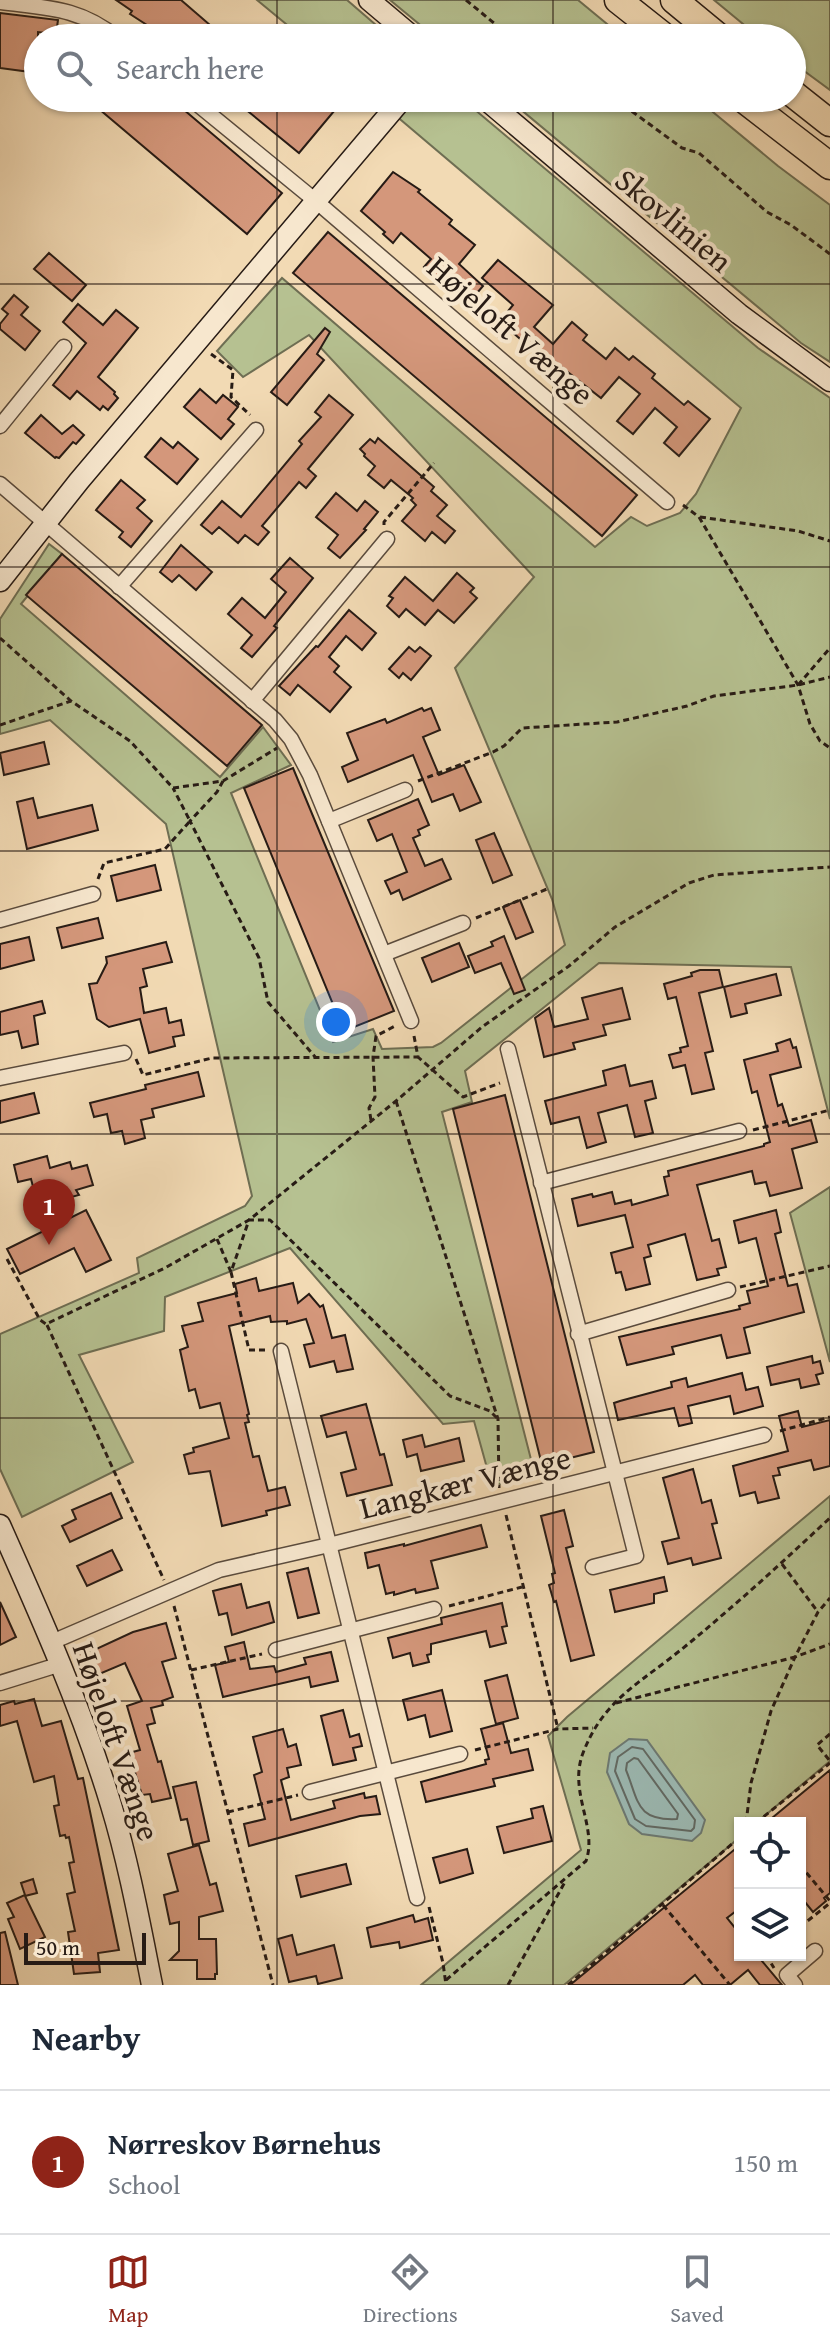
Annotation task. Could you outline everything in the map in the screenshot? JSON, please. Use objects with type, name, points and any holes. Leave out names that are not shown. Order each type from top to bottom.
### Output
[{"type":"highway","points":[[618,0],[648,24]]},
{"type":"highway","points":[[674,0],[703,24]]},
{"type":"highway","points":[[806,104],[830,123]]},
{"type":"highway","points":[[760,112],[830,166]]},
{"type":"street","points":[[369,0],[397,24]]},
{"type":"street","points":[[0,2],[63,10],[98,24]]},
{"type":"street","name":"Højeloft Vænge","points":[[207,112],[317,202],[667,502]]},
{"type":"street","points":[[0,581],[46,522],[391,112]]},
{"type":"street","name":"Skovlinien","points":[[501,112],[739,314],[830,381]]},
{"type":"street","points":[[0,426],[64,347]]},
{"type":"street","points":[[119,587],[256,430]]},
{"type":"street","points":[[0,484],[275,720],[291,739],[310,775],[411,1021]]},
{"type":"street","points":[[252,701],[387,539]]},
{"type":"street","points":[[329,821],[405,790]]},
{"type":"street","points":[[0,920],[93,894]]},
{"type":"street","points":[[384,954],[463,923]]},
{"type":"street","name":"Langkær Vænge","points":[[508,1049],[636,1556],[593,1567]]},
{"type":"street","points":[[0,1078],[124,1053]]},
{"type":"street","points":[[541,1183],[739,1131]]},
{"type":"street","points":[[578,1334],[728,1290]]},
{"type":"street","name":"Langkær Vænge","points":[[281,1351],[417,1898]]},
{"type":"street","name":"Langkær Vænge","points":[[52,1642],[219,1570],[764,1435]]},
{"type":"street","name":"Højeloft Vænge","points":[[0,1525],[61,1664],[112,1807],[152,1985]]},
{"type":"street","points":[[276,1650],[434,1609]]},
{"type":"street","points":[[0,1683],[61,1664]]},
{"type":"street","points":[[310,1792],[460,1754]]},
{"type":"street","points":[[795,1985],[787,1975],[815,1951]]},
{"type":"path","points":[[466,0],[495,24]]},
{"type":"path","points":[[633,112],[682,148],[699,153],[767,212],[791,225],[830,254]]},
{"type":"path","points":[[197,343],[233,370],[231,397],[251,416],[256,430]]},
{"type":"path","points":[[387,539],[384,522],[434,463]]},
{"type":"path","points":[[667,502],[680,503],[699,517],[798,685],[810,724],[820,741],[830,748]]},
{"type":"path","points":[[699,517],[798,531],[830,541]]},
{"type":"path","points":[[0,638],[71,701],[130,741],[173,788],[259,958],[268,1002],[316,1058]]},
{"type":"path","points":[[798,685],[830,648]]},
{"type":"path","points":[[405,790],[409,784],[493,752],[522,728],[617,722],[714,696],[798,685],[830,677]]},
{"type":"path","points":[[0,725],[71,701]]},
{"type":"path","points":[[173,788],[223,781],[291,739]]},
{"type":"path","points":[[93,894],[104,863],[165,849],[217,792],[223,781]]},
{"type":"path","points":[[46,1324],[165,1268],[249,1220],[482,1027],[569,966],[615,927],[689,883],[714,875],[830,867]]},
{"type":"path","points":[[463,923],[547,889]]},
{"type":"path","points":[[371,1120],[369,1108],[375,1097],[373,1057],[376,1036],[411,1021],[418,1057],[463,1097],[515,1079]]},
{"type":"path","points":[[124,1053],[135,1054],[143,1075],[212,1058],[418,1057]]},
{"type":"path","points":[[396,1101],[498,1419],[499,1487],[558,1729]]},
{"type":"path","points":[[739,1131],[829,1111]]},
{"type":"path","points":[[249,1220],[270,1220],[450,1396],[490,1411],[498,1419]]},
{"type":"path","points":[[231,1272],[249,1220]]},
{"type":"path","points":[[217,1239],[231,1272],[249,1350],[281,1351]]},
{"type":"path","points":[[7,1259],[40,1320],[46,1324],[170,1591],[273,1985]]},
{"type":"path","points":[[728,1290],[830,1266]]},
{"type":"path","points":[[764,1435],[830,1417]]},
{"type":"path","points":[[417,1898],[429,1906],[446,1983],[586,1861],[589,1836],[578,1782],[581,1757],[593,1728],[612,1704],[633,1684],[720,1617],[830,1518]]},
{"type":"path","points":[[781,1563],[818,1612]]},
{"type":"path","points":[[434,1609],[522,1587]]},
{"type":"path","points":[[747,1817],[751,1783],[771,1711],[818,1612],[830,1598]]},
{"type":"path","points":[[612,1704],[795,1657],[830,1644]]},
{"type":"path","points":[[191,1670],[276,1650]]},
{"type":"path","points":[[460,1754],[558,1729],[593,1728]]},
{"type":"path","points":[[763,1817],[830,1762],[817,1745],[830,1734]]},
{"type":"path","points":[[228,1812],[310,1792]]},
{"type":"path","points":[[568,1985],[734,1842]]},
{"type":"path","points":[[806,1872],[830,1902],[806,1922]]},
{"type":"path","points":[[508,1985],[568,1876]]},
{"type":"path","points":[[663,1903],[730,1985]]},
{"type":"green space","points":[[257,0],[347,0],[375,24],[286,24]]},
{"type":"green space","points":[[390,0],[578,0],[607,24],[419,24]]},
{"type":"green space","points":[[714,0],[830,0],[830,90],[806,72],[806,24],[743,24]]},
{"type":"green space","points":[[392,112],[478,112],[758,348],[830,398],[830,1119],[791,967],[599,963],[465,1071],[472,1102],[442,1112],[535,1475],[492,1486],[474,1421],[443,1424],[290,1248],[165,1297],[164,1331],[79,1355],[133,1462],[22,1517],[0,1469],[0,1334],[139,1273],[137,1258],[245,1206],[252,1196],[166,824],[50,720],[0,734],[0,619],[49,544],[62,554],[21,604],[220,777],[263,727],[291,765],[231,793],[333,1042],[373,1029],[382,1049],[433,1047],[565,945],[552,899],[455,668],[534,577],[309,335],[243,377],[217,351],[282,278],[595,547],[631,517],[647,526],[680,513],[696,494],[741,408]]},
{"type":"green space","points":[[524,112],[713,112],[830,205],[830,362],[801,343]]},
{"type":"green space","points":[[830,1187],[830,1362],[790,1213]]},
{"type":"green space","points":[[830,1496],[830,1761],[763,1817],[734,1817],[734,1842],[564,1985],[421,1985],[581,1850],[548,1736]]},
{"type":"water","points":[[629,1739],[647,1740],[705,1820],[701,1833],[692,1841],[642,1834],[629,1824],[607,1772],[610,1753]]},
{"type":"building","points":[[116,0],[181,0],[209,24],[145,24],[130,14],[132,11]]},
{"type":"building","points":[[0,13],[58,20],[57,24],[24,24],[24,71],[0,68]]},
{"type":"building","points":[[103,112],[187,112],[282,193],[247,234]]},
{"type":"building","points":[[249,112],[333,112],[299,153]]},
{"type":"building","points":[[393,172],[420,190],[418,192],[452,220],[449,224],[475,245],[459,264],[483,286],[471,300],[461,291],[457,295],[424,267],[431,259],[401,233],[393,243],[361,211]]},
{"type":"building","points":[[328,232],[637,495],[602,536],[293,273]]},
{"type":"building","points":[[49,253],[86,285],[72,301],[34,269]]},
{"type":"building","points":[[498,260],[553,305],[534,327],[553,344],[572,322],[587,335],[583,340],[606,359],[615,348],[629,360],[633,356],[655,374],[652,378],[684,405],[688,401],[710,419],[679,456],[664,443],[677,427],[655,408],[633,434],[617,421],[640,394],[619,377],[601,398],[546,355],[543,359],[511,331],[503,341],[492,331],[513,305],[482,278]]},
{"type":"building","points":[[14,295],[28,307],[21,315],[40,331],[25,350],[0,329],[8,314],[2,309]]},
{"type":"building","points":[[78,304],[103,325],[116,310],[138,328],[98,377],[118,398],[108,410],[103,406],[100,410],[77,391],[70,399],[53,385],[86,343],[63,322]]},
{"type":"building","points":[[325,328],[330,332],[317,354],[324,360],[287,405],[271,392]]},
{"type":"building","points":[[200,389],[216,403],[223,395],[238,407],[228,419],[234,424],[221,439],[184,407]]},
{"type":"building","points":[[329,395],[353,415],[308,469],[316,476],[306,488],[299,482],[262,526],[269,532],[258,545],[245,535],[238,543],[219,527],[212,534],[201,525],[222,501],[241,517],[302,444],[299,441],[321,417],[315,412]]},
{"type":"building","points":[[41,415],[62,434],[73,425],[84,435],[59,458],[55,458],[25,433]]},
{"type":"building","points":[[161,438],[173,448],[178,442],[198,459],[177,484],[145,457]]},
{"type":"building","points":[[378,438],[434,487],[431,491],[447,505],[437,516],[455,531],[445,543],[432,532],[425,541],[402,521],[416,505],[411,500],[413,498],[391,480],[384,488],[368,475],[375,466],[360,449],[370,439],[375,443]]},
{"type":"building","points":[[121,480],[145,500],[137,508],[152,521],[131,547],[119,537],[123,532],[96,510]]},
{"type":"building","points":[[336,493],[357,511],[365,501],[378,512],[340,558],[328,548],[338,535],[316,517]]},
{"type":"building","points":[[181,545],[212,572],[196,590],[179,575],[172,582],[160,572]]},
{"type":"building","points":[[62,554],[262,725],[227,766],[26,595]]},
{"type":"building","points":[[290,558],[313,578],[252,657],[241,648],[252,635],[228,614],[242,598],[265,618],[286,592],[271,579]]},
{"type":"building","points":[[457,573],[474,588],[470,592],[477,598],[454,623],[438,610],[425,625],[406,609],[399,617],[387,606],[393,598],[389,596],[405,577],[433,601]]},
{"type":"building","points":[[349,610],[376,633],[362,650],[346,636],[329,657],[339,666],[334,672],[351,687],[330,712],[298,685],[290,695],[279,686]]},
{"type":"building","points":[[409,647],[415,652],[420,647],[431,656],[411,680],[403,673],[399,678],[389,669]]},
{"type":"building","points":[[422,708],[424,711],[431,708],[440,730],[423,737],[439,775],[464,765],[481,802],[460,811],[453,794],[432,802],[413,755],[348,782],[342,767],[358,760],[347,733],[385,719],[387,723]]},
{"type":"building","points":[[44,742],[49,764],[4,775],[0,753]]},
{"type":"building","points":[[293,768],[394,1011],[344,1031],[244,788]]},
{"type":"building","points":[[33,798],[38,818],[92,805],[98,830],[27,849],[17,802]]},
{"type":"building","points":[[418,799],[429,825],[418,830],[420,835],[413,838],[425,866],[442,859],[451,879],[403,900],[399,890],[391,894],[385,881],[407,872],[392,834],[377,841],[368,820]]},
{"type":"building","points":[[494,833],[512,875],[493,883],[476,840]]},
{"type":"building","points":[[155,865],[161,890],[117,901],[111,876]]},
{"type":"building","points":[[520,900],[533,932],[516,939],[503,907]]},
{"type":"building","points":[[98,918],[103,938],[62,948],[57,928]]},
{"type":"building","points":[[504,936],[525,990],[514,994],[501,963],[475,973],[468,956],[493,946],[491,942]]},
{"type":"building","points":[[29,937],[34,960],[0,969],[0,944]]},
{"type":"building","points":[[166,942],[172,962],[143,969],[147,986],[140,988],[144,1013],[166,1008],[169,1023],[181,1020],[184,1035],[173,1037],[175,1046],[149,1053],[140,1019],[109,1027],[97,1019],[89,984],[97,983],[107,963],[106,957]]},
{"type":"building","points":[[459,943],[469,967],[432,982],[422,958]]},
{"type":"building","points":[[719,970],[723,987],[699,993],[713,1051],[705,1053],[714,1089],[692,1094],[685,1065],[673,1068],[669,1055],[681,1052],[680,1048],[688,1046],[676,997],[668,999],[664,984],[692,976],[691,973]]},
{"type":"building","points":[[776,974],[781,995],[745,1004],[747,1013],[731,1017],[724,987]]},
{"type":"building","points":[[622,988],[630,1019],[603,1025],[606,1035],[573,1043],[575,1049],[544,1057],[535,1018],[549,1008],[554,1027],[588,1019],[582,998]]},
{"type":"building","points":[[42,1001],[45,1013],[34,1016],[38,1044],[22,1048],[18,1031],[0,1035],[0,1012]]},
{"type":"building","points":[[790,1039],[793,1048],[796,1047],[801,1067],[770,1075],[778,1106],[782,1104],[789,1126],[811,1120],[817,1142],[792,1149],[802,1188],[770,1196],[766,1182],[755,1184],[752,1171],[697,1185],[712,1241],[719,1239],[726,1267],[717,1269],[719,1275],[697,1280],[685,1234],[648,1245],[651,1256],[644,1258],[650,1284],[626,1290],[621,1272],[616,1273],[611,1253],[633,1247],[625,1215],[578,1226],[572,1199],[612,1192],[615,1204],[631,1200],[632,1205],[668,1195],[664,1177],[669,1176],[668,1171],[770,1142],[757,1091],[752,1093],[744,1060],[778,1051],[776,1044]]},
{"type":"building","points":[[625,1065],[630,1086],[652,1081],[656,1098],[645,1101],[653,1133],[635,1137],[627,1105],[598,1113],[606,1142],[587,1148],[579,1117],[551,1124],[545,1101],[606,1085],[603,1071]]},
{"type":"building","points":[[198,1072],[204,1096],[152,1109],[154,1117],[141,1120],[145,1138],[125,1144],[122,1131],[111,1133],[107,1114],[94,1117],[90,1103]]},
{"type":"building","points":[[34,1093],[39,1113],[0,1123],[0,1101]]},
{"type":"building","points":[[505,1095],[594,1452],[542,1465],[453,1109]]},
{"type":"building","points":[[47,1156],[50,1168],[70,1162],[72,1169],[87,1165],[93,1185],[76,1190],[79,1195],[38,1206],[31,1179],[18,1182],[14,1165]]},
{"type":"building","points":[[86,1210],[111,1260],[86,1272],[74,1248],[20,1274],[7,1249]]},
{"type":"building","points":[[776,1210],[781,1232],[775,1234],[788,1286],[797,1284],[804,1312],[744,1328],[750,1353],[727,1358],[721,1335],[672,1347],[674,1354],[627,1365],[619,1337],[740,1309],[739,1306],[750,1303],[747,1291],[768,1286],[756,1238],[739,1243],[734,1221]]},
{"type":"building","points":[[256,1278],[259,1291],[293,1283],[298,1303],[309,1294],[320,1307],[323,1305],[332,1338],[345,1335],[353,1369],[337,1372],[334,1361],[310,1367],[304,1345],[314,1343],[306,1319],[287,1324],[287,1321],[271,1322],[270,1316],[229,1326],[249,1414],[249,1422],[245,1423],[253,1457],[259,1456],[268,1491],[285,1487],[290,1505],[266,1511],[267,1515],[222,1526],[210,1471],[189,1474],[184,1455],[194,1452],[193,1448],[229,1438],[220,1403],[200,1408],[195,1389],[189,1391],[180,1350],[188,1347],[182,1326],[203,1321],[198,1303],[237,1293],[235,1284]]},
{"type":"building","points":[[812,1356],[813,1363],[820,1361],[823,1373],[816,1375],[819,1384],[801,1388],[799,1379],[771,1385],[767,1367]]},
{"type":"building","points":[[742,1373],[746,1390],[758,1387],[763,1406],[734,1414],[730,1396],[688,1406],[692,1423],[679,1426],[674,1408],[618,1420],[614,1403],[672,1387],[671,1382],[686,1378],[688,1387]]},
{"type":"building","points":[[366,1404],[392,1485],[347,1496],[341,1473],[356,1469],[346,1432],[327,1437],[321,1416]]},
{"type":"building","points":[[798,1411],[802,1427],[830,1420],[830,1466],[814,1470],[811,1460],[778,1468],[780,1475],[773,1476],[779,1498],[758,1503],[755,1492],[740,1496],[733,1466],[788,1451],[779,1416]]},
{"type":"building","points":[[422,1435],[425,1447],[459,1438],[464,1461],[421,1471],[417,1454],[407,1457],[403,1440]]},
{"type":"building","points":[[693,1469],[702,1503],[711,1500],[717,1523],[712,1524],[721,1558],[693,1565],[691,1558],[668,1564],[662,1542],[679,1538],[663,1478]]},
{"type":"building","points":[[111,1493],[122,1518],[70,1542],[62,1526],[76,1519],[72,1510]]},
{"type":"building","points":[[564,1510],[573,1546],[566,1548],[594,1655],[571,1661],[549,1585],[554,1583],[552,1574],[555,1573],[541,1516]]},
{"type":"building","points":[[481,1525],[487,1547],[431,1561],[438,1588],[416,1593],[415,1589],[386,1594],[379,1565],[368,1568],[365,1553]]},
{"type":"building","points":[[112,1550],[122,1570],[87,1586],[77,1566]]},
{"type":"building","points":[[308,1568],[319,1613],[298,1618],[287,1573]]},
{"type":"building","points":[[664,1577],[667,1591],[654,1594],[654,1603],[615,1612],[610,1590]]},
{"type":"building","points":[[241,1584],[247,1608],[269,1602],[274,1622],[232,1635],[227,1613],[219,1615],[213,1591]]},
{"type":"building","points":[[0,1602],[16,1637],[0,1645]]},
{"type":"building","points":[[502,1603],[507,1626],[502,1627],[506,1643],[490,1647],[486,1631],[431,1644],[431,1654],[427,1655],[429,1662],[413,1666],[410,1653],[393,1658],[388,1638],[442,1624],[441,1618]]},
{"type":"building","points":[[166,1623],[176,1658],[162,1662],[173,1697],[162,1701],[163,1705],[151,1708],[155,1723],[147,1725],[171,1798],[152,1802],[150,1794],[142,1795],[129,1753],[140,1750],[127,1706],[142,1701],[125,1663],[97,1675],[94,1667],[84,1671],[77,1655],[133,1632]]},
{"type":"building","points":[[244,1642],[250,1669],[274,1666],[276,1672],[306,1664],[304,1658],[331,1652],[338,1681],[311,1687],[309,1677],[223,1697],[215,1665],[229,1662],[225,1647]]},
{"type":"building","points":[[507,1675],[518,1718],[496,1724],[485,1681]]},
{"type":"building","points":[[442,1690],[452,1731],[430,1737],[425,1715],[408,1720],[403,1700]]},
{"type":"building","points":[[34,1699],[42,1726],[61,1721],[78,1779],[83,1778],[119,1950],[98,1953],[100,1972],[74,1974],[68,1932],[75,1931],[67,1894],[75,1892],[69,1863],[74,1862],[69,1837],[60,1836],[54,1806],[59,1805],[54,1776],[34,1782],[17,1721],[0,1726],[0,1705]]},
{"type":"building","points":[[343,1710],[350,1737],[359,1734],[362,1746],[353,1748],[356,1760],[333,1765],[321,1716]]},
{"type":"building","points":[[503,1723],[511,1753],[528,1749],[533,1770],[493,1779],[495,1786],[426,1802],[421,1782],[486,1764],[485,1760],[489,1759],[481,1729]]},
{"type":"building","points":[[283,1729],[288,1747],[296,1744],[301,1765],[287,1768],[289,1777],[281,1780],[291,1820],[335,1808],[333,1801],[364,1793],[365,1798],[376,1796],[380,1814],[360,1816],[249,1846],[244,1824],[265,1819],[254,1775],[262,1772],[253,1737]]},
{"type":"building","points":[[830,1770],[830,1893],[813,1912],[806,1903],[806,1817],[773,1817]]},
{"type":"building","points":[[196,1782],[209,1841],[193,1845],[187,1819],[181,1820],[173,1787]]},
{"type":"building","points":[[543,1806],[552,1841],[504,1853],[497,1827],[533,1818],[531,1809]]},
{"type":"building","points":[[199,1845],[210,1885],[216,1883],[223,1911],[199,1917],[199,1939],[216,1939],[215,1979],[197,1979],[197,1960],[170,1960],[179,1951],[179,1922],[170,1924],[164,1895],[178,1891],[168,1854]]},
{"type":"building","points":[[467,1849],[473,1873],[440,1883],[433,1858]]},
{"type":"building","points":[[734,1850],[734,1913],[727,1918],[734,1927],[734,1961],[762,1961],[782,1985],[760,1985],[748,1970],[730,1985],[703,1985],[695,1975],[683,1985],[570,1985]]},
{"type":"building","points":[[346,1864],[351,1884],[301,1897],[296,1876]]},
{"type":"building","points":[[33,1879],[37,1893],[25,1896],[45,1937],[20,1949],[8,1919],[14,1917],[7,1903],[25,1895],[21,1883]]},
{"type":"building","points":[[413,1915],[415,1922],[428,1918],[433,1940],[400,1948],[399,1942],[371,1947],[367,1928]]},
{"type":"building","points":[[5,1932],[18,1985],[0,1985],[0,1933]]},
{"type":"building","points":[[292,1935],[297,1955],[334,1945],[342,1978],[318,1984],[316,1976],[289,1982],[278,1939]]},
{"type":"place","name":"Nørreskov Børnehus","points":[[49,1245]]}]
